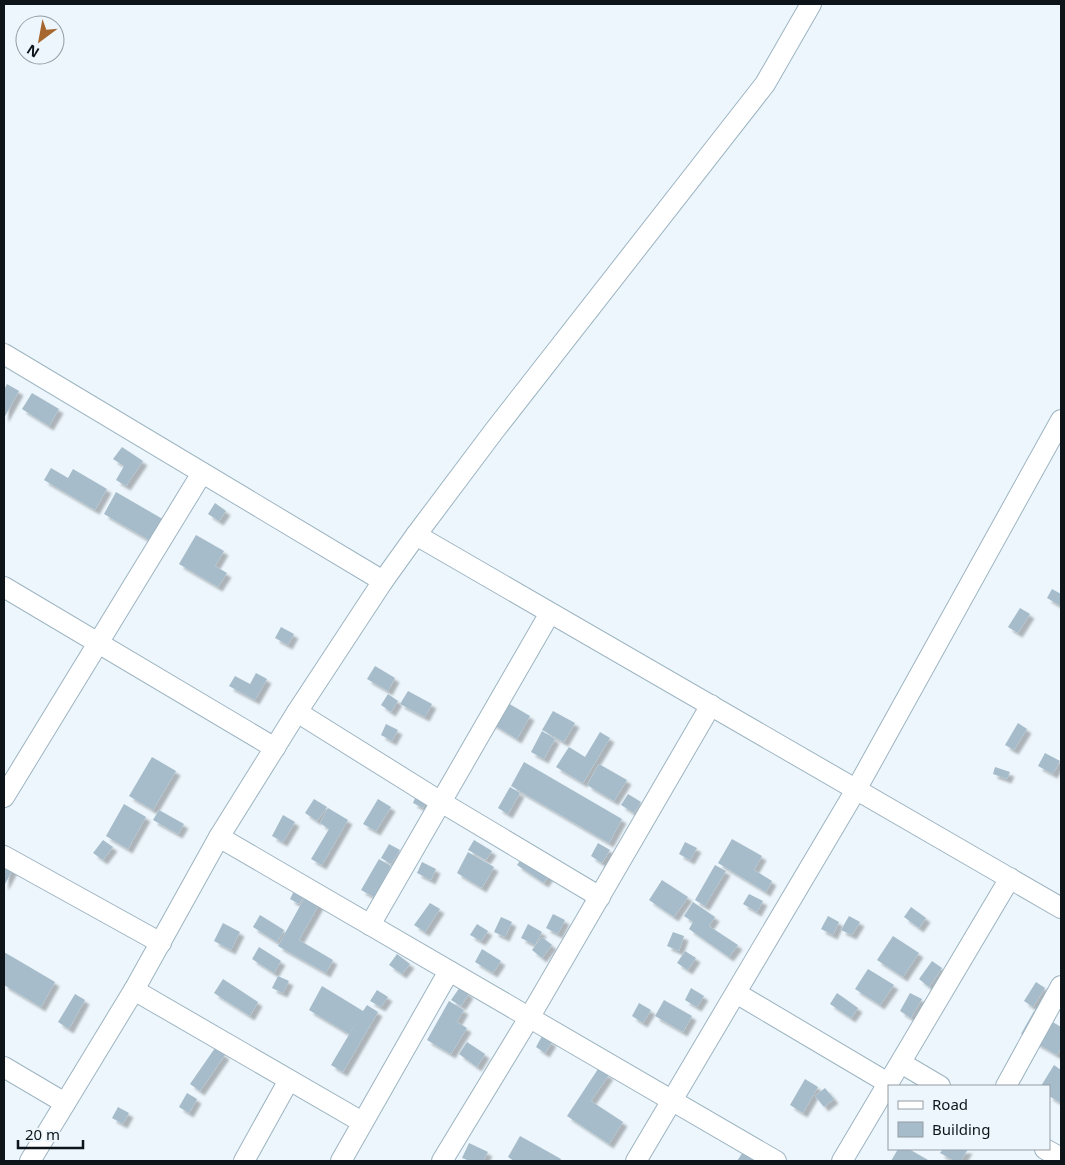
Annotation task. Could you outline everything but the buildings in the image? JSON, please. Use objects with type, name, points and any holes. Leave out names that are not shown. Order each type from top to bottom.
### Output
[{"type":"street","points":[[30,1161],[134,990],[219,837],[297,712],[384,581],[416,535],[524,392],[765,84],[811,4]]},
{"type":"street","points":[[4,354],[384,581]]},
{"type":"street","points":[[636,1161],[857,788],[1061,420]]},
{"type":"street","points":[[4,797],[202,473]]},
{"type":"street","points":[[416,535],[857,788],[1061,908]]},
{"type":"street","points":[[4,587],[274,748]]},
{"type":"street","points":[[370,925],[550,612]]},
{"type":"street","points":[[442,1161],[530,1018],[711,705]]},
{"type":"street","points":[[297,712],[441,802],[600,897]]},
{"type":"street","points":[[219,837],[776,1161]]},
{"type":"street","points":[[4,856],[161,943]]},
{"type":"street","points":[[842,1161],[1010,878]]},
{"type":"street","points":[[341,1161],[449,971]]},
{"type":"street","points":[[1007,1085],[1061,986]]},
{"type":"street","points":[[134,990],[362,1122]]},
{"type":"street","points":[[736,993],[888,1084]]},
{"type":"street","points":[[901,1063],[938,1085]]},
{"type":"street","points":[[4,1067],[65,1104]]},
{"type":"street","points":[[244,1161],[289,1080]]},
{"type":"street","points":[[1048,1150],[1061,1158]]}]
